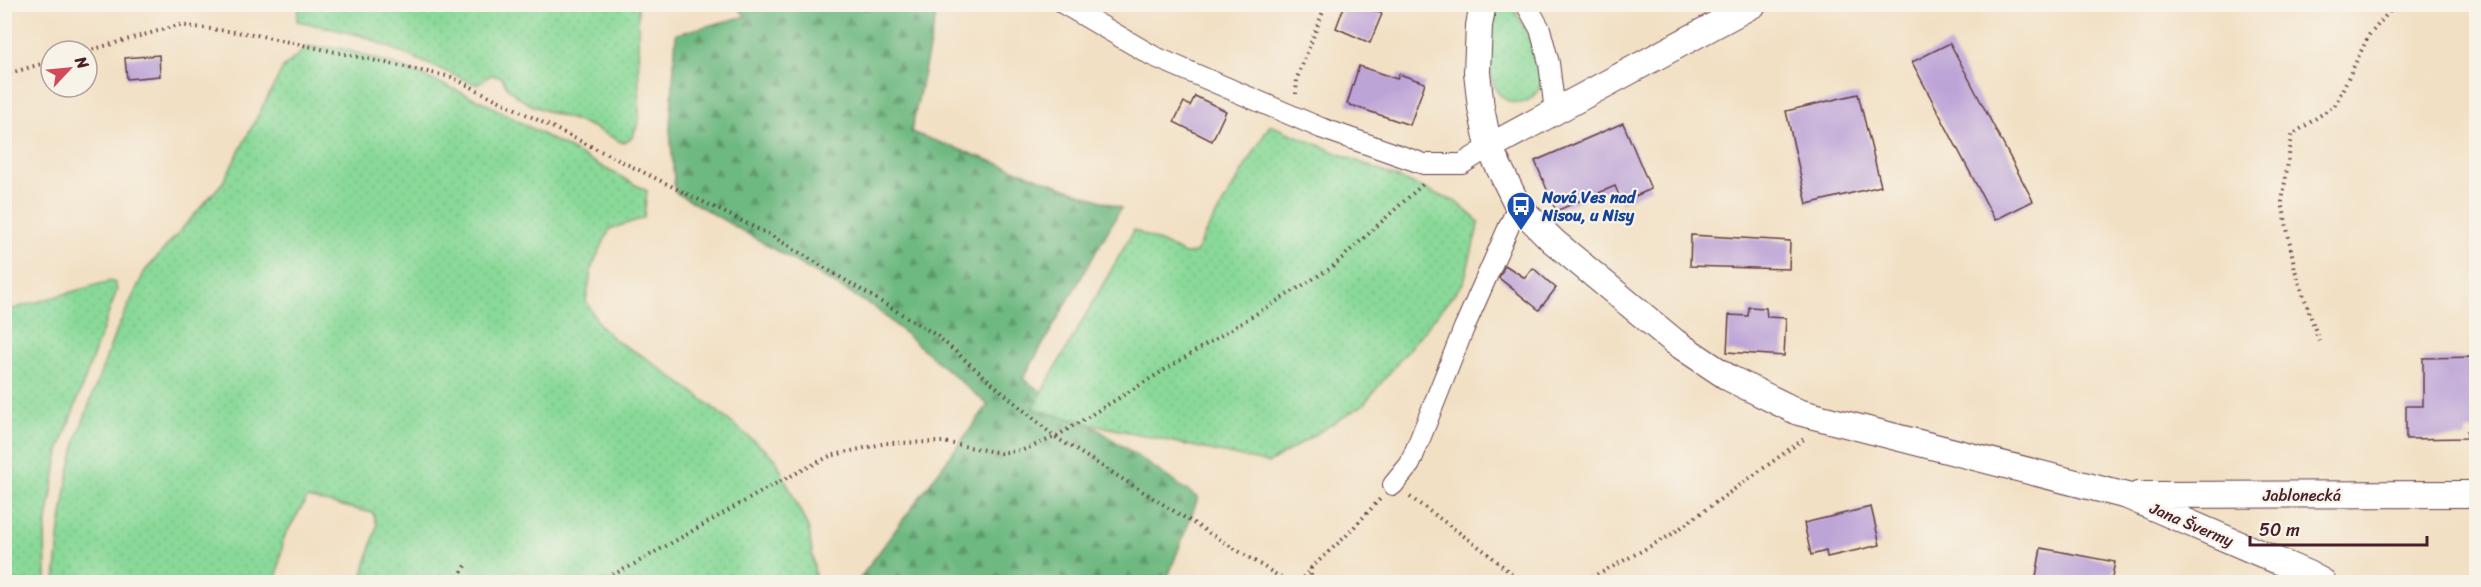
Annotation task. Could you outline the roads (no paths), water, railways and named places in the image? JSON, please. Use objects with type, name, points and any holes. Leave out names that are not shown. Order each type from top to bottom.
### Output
[{"type":"street","points":[[1064,4],[1153,56],[1296,118],[1424,164],[1462,164],[1489,147],[1754,4]]},
{"type":"street","points":[[1483,4],[1479,26],[1477,72],[1489,147],[1518,206],[1553,241],[1675,342],[1729,378],[1798,412],[2127,496]]},
{"type":"street","points":[[1526,4],[1540,29],[1543,40],[1549,63],[1555,112]]},
{"type":"street","points":[[1393,484],[1410,464],[1464,328],[1518,206]]},
{"type":"street","name":"Jablonecká","points":[[2127,496],[2476,494]]},
{"type":"street","name":"Jana Švermy","points":[[2127,496],[2323,582]]},
{"type":"place","name":"Nová Ves nad Nisou, u Nisy","points":[[1521,232]]}]
